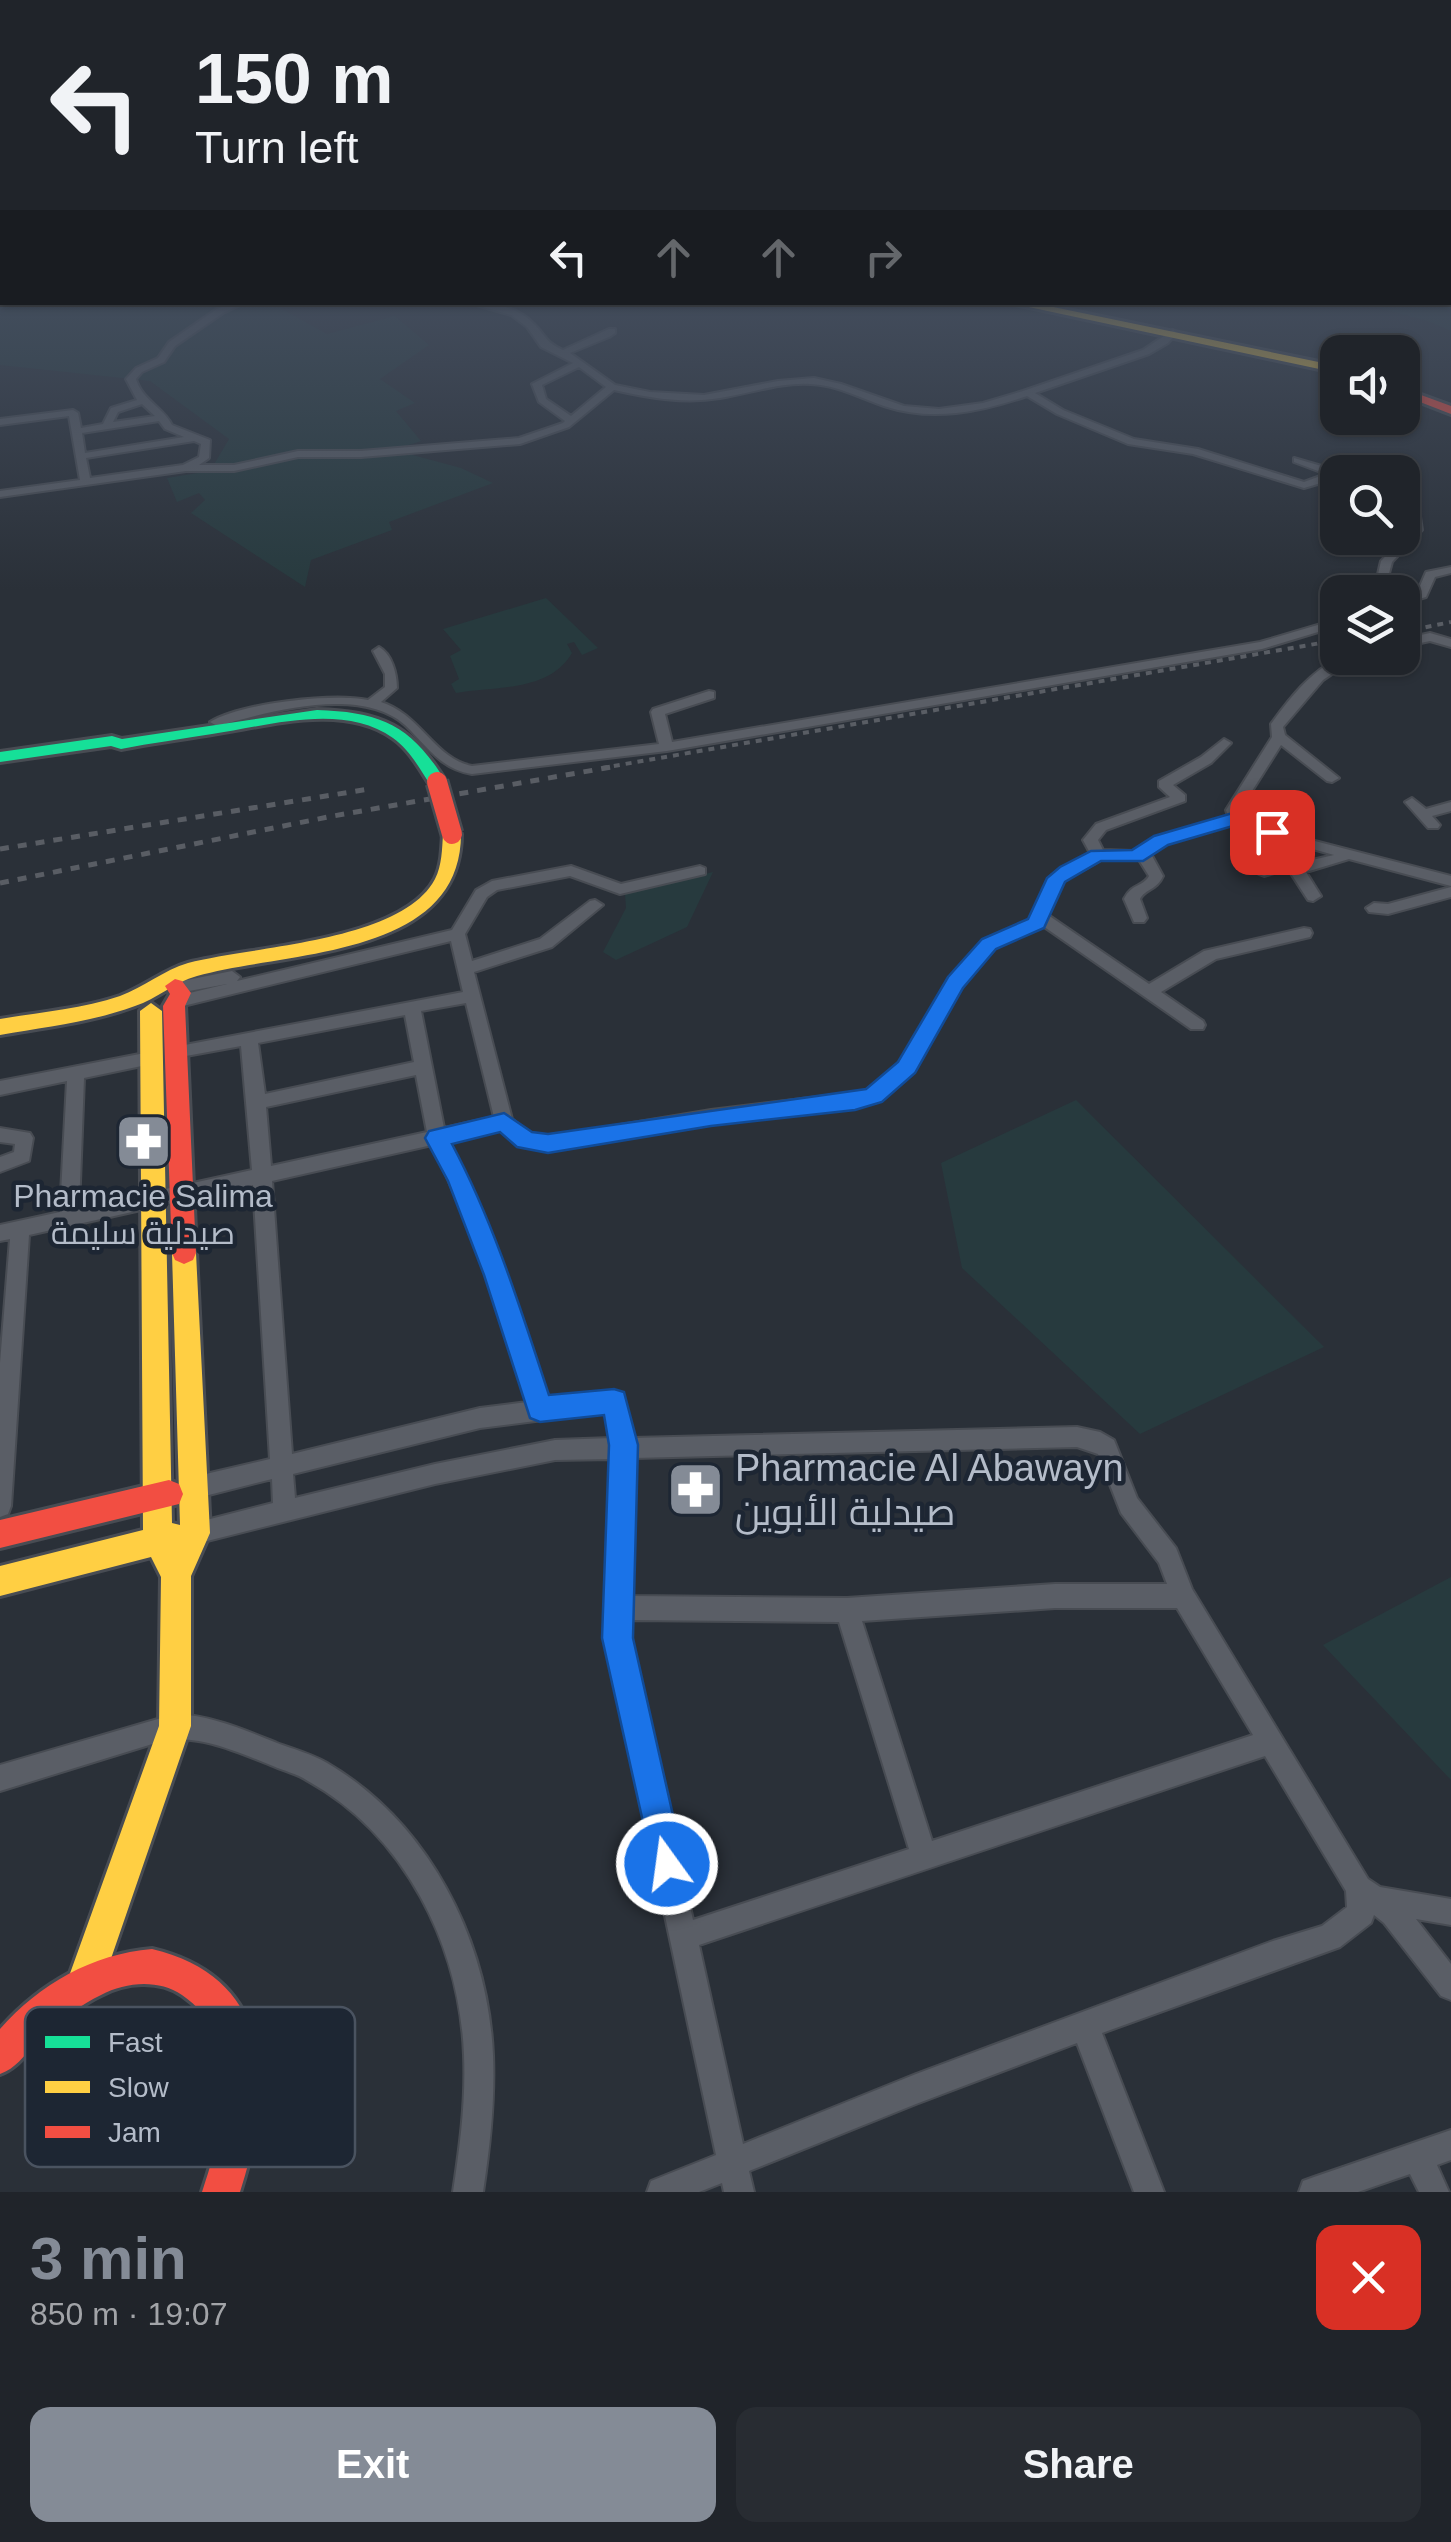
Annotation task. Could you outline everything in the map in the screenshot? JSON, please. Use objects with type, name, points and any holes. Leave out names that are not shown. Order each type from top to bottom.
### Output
[{"type":"main road","points":[[1420,399],[1451,410]]},
{"type":"main road","points":[[122,737],[326,713],[368,718],[391,728],[418,752],[437,782],[452,834],[451,867],[432,899],[410,914],[358,934],[178,975],[162,997],[150,1058],[158,1541],[176,1575]]},
{"type":"main road","points":[[0,757],[218,722],[246,723]]},
{"type":"main road","points":[[179,733],[218,722]]},
{"type":"main road","points":[[0,1027],[162,997]]},
{"type":"main road","points":[[86,1979],[175,1726],[176,1575],[195,1533],[175,1052],[162,997]]},
{"type":"main road","points":[[0,1534],[193,1488]]},
{"type":"main road","points":[[0,1582],[195,1533]]},
{"type":"main road","points":[[47,2007],[86,1979],[129,1966],[158,1966],[184,1974],[206,1990],[219,2007]]},
{"type":"main road","points":[[0,2056],[25,2027]]},
{"type":"main road","points":[[221,2192],[230,2167]]},
{"type":"street","points":[[131,385],[143,401],[164,417],[168,427],[206,442],[204,458],[186,468]]},
{"type":"street","points":[[537,385],[542,400],[572,420]]},
{"type":"street","points":[[0,494],[186,468],[234,468],[310,453],[361,454],[438,444],[520,441],[572,420],[612,387],[644,394],[701,398],[769,385]]},
{"type":"street","points":[[832,385],[885,406],[940,412],[1031,394],[1052,385]]},
{"type":"street","points":[[1031,394],[1060,412],[1144,444]]},
{"type":"street","points":[[106,426],[114,410],[143,401]]},
{"type":"street","points":[[0,422],[70,412],[78,431],[86,484]]},
{"type":"street","points":[[78,431],[164,417]]},
{"type":"street","points":[[83,456],[195,438]]},
{"type":"street","points":[[1101,442],[1194,450],[1304,484],[1320,482]]},
{"type":"street","points":[[1298,460],[1320,468]]},
{"type":"street","points":[[1420,596],[1430,574],[1451,570]]},
{"type":"street","points":[[218,722],[337,701],[371,704],[402,716],[452,766],[461,770],[667,747],[1262,645],[1320,627]]},
{"type":"street","points":[[1420,640],[1430,637],[1451,643]]},
{"type":"street","points":[[371,704],[390,688],[390,674],[379,651]]},
{"type":"street","points":[[1323,675],[1296,698],[1276,727],[1279,738],[1332,778]]},
{"type":"street","points":[[667,747],[658,712],[709,695]]},
{"type":"street","points":[[1236,818],[1234,810],[1279,738]]},
{"type":"street","points":[[1098,855],[1090,840],[1092,834],[1101,827],[1180,798],[1164,784],[1206,760],[1224,743]]},
{"type":"street","points":[[1412,802],[1430,819],[1451,806]]},
{"type":"street","points":[[457,934],[504,1122],[526,1141],[548,1144],[678,1122],[855,1102],[874,1096],[907,1067],[950,990],[989,944],[1042,918],[1056,878],[1098,855],[1127,857],[1143,853],[1161,841],[1236,818],[1347,854],[1451,880]]},
{"type":"street","points":[[1272,832],[1273,843],[1313,896]]},
{"type":"street","points":[[1140,918],[1132,899],[1136,891],[1152,884],[1156,876],[1143,853]]},
{"type":"street","points":[[1264,871],[1337,860],[1347,854]]},
{"type":"street","points":[[162,997],[457,934],[481,894],[492,886],[571,871],[620,889],[700,871]]},
{"type":"street","points":[[1374,908],[1388,909],[1451,892]]},
{"type":"street","points":[[468,968],[546,943],[595,905]]},
{"type":"street","points":[[1042,918],[1197,1025]]},
{"type":"street","points":[[1148,992],[1191,963],[1304,933]]},
{"type":"street","points":[[175,1052],[472,996]]},
{"type":"street","points":[[412,1006],[437,1138],[460,1180],[540,1409]]},
{"type":"street","points":[[250,1039],[285,1513]]},
{"type":"street","points":[[0,1088],[150,1058]]},
{"type":"street","points":[[257,1102],[422,1067]]},
{"type":"street","points":[[69,1217],[76,1074]]},
{"type":"street","points":[[0,1506],[10,1230],[504,1122]]},
{"type":"street","points":[[0,1135],[24,1138],[24,1156],[0,1165]]},
{"type":"street","points":[[193,1488],[428,1429],[540,1409],[614,1401],[624,1445],[616,1608],[626,1692],[739,2192]]},
{"type":"street","points":[[195,1533],[554,1450],[624,1445],[1077,1437],[1100,1442],[1129,1506],[1168,1556],[1183,1596],[1271,1742],[1370,1894],[1410,1931],[1451,1986]]},
{"type":"street","points":[[616,1608],[847,1610],[1055,1596],[1183,1596]]},
{"type":"street","points":[[847,1610],[924,1856]]},
{"type":"street","points":[[0,1778],[175,1726],[266,1749],[334,1778],[368,1804],[422,1868],[456,1935],[471,1994],[479,2080],[468,2192]]},
{"type":"street","points":[[684,1936],[1271,1742]]},
{"type":"street","points":[[1370,1894],[1451,1912]]},
{"type":"street","points":[[662,2192],[1086,2025],[1273,1954],[1330,1937],[1361,1913],[1370,1894]]},
{"type":"street","points":[[35,2007],[58,1997]]},
{"type":"street","points":[[0,2022],[25,2011]]},
{"type":"street","points":[[1086,2025],[1149,2192]]},
{"type":"street","points":[[1317,2191],[1451,2145]]},
{"type":"street","points":[[1419,2159],[1434,2192]]},
{"type":"green space","points":[[156,385],[389,385],[415,403],[396,411],[421,441],[394,450],[461,468],[493,483],[389,522],[392,530],[311,560],[305,587],[191,513],[205,500],[199,493],[177,502],[167,478],[210,471],[229,439]]},
{"type":"green space","points":[[546,598],[598,648],[582,655],[574,642],[567,644],[572,653],[550,675],[521,685],[456,693],[451,684],[459,679],[450,656],[461,650],[443,629]]},
{"type":"green space","points":[[713,872],[687,927],[616,960],[603,952],[626,908],[625,894]]},
{"type":"green space","points":[[1076,1100],[1324,1347],[1140,1434],[962,1268],[941,1163]]},
{"type":"green space","points":[[1451,1577],[1451,1780],[1323,1645]]},
{"type":"railway","points":[[1420,628],[1451,622]]},
{"type":"railway","points":[[602,768],[1320,643]]},
{"type":"railway","points":[[0,883],[333,816],[617,766]]},
{"type":"railway","points":[[0,849],[369,789]]},
{"type":"traffic: fast","points":[[0,757],[112,741],[121,744],[287,717],[346,716],[373,722],[398,734],[420,753],[437,782]]},
{"type":"traffic: slow","points":[[0,1027],[112,1006],[190,970],[326,944],[395,922],[422,906],[441,886],[449,867],[452,834]]},
{"type":"traffic: slow","points":[[151,1011],[158,1541],[176,1575]]},
{"type":"traffic: slow","points":[[86,1979],[175,1726],[176,1575],[195,1533],[184,1253]]},
{"type":"traffic: slow","points":[[0,1581],[175,1537]]},
{"type":"traffic: jam","points":[[1420,398],[1451,410]]},
{"type":"traffic: jam","points":[[437,782],[452,834]]},
{"type":"traffic: jam","points":[[175,986],[181,993],[174,1006],[184,1253]]},
{"type":"traffic: jam","points":[[0,1534],[169,1494]]},
{"type":"traffic: jam","points":[[50,2007],[95,1978],[123,1969],[152,1966],[180,1973],[207,1991],[220,2007]]},
{"type":"traffic: jam","points":[[0,2056],[25,2029]]},
{"type":"traffic: jam","points":[[221,2192],[229,2167]]},
{"type":"place","name":"Pharmacie Salima صيدلية سليمة","points":[[143,1142]]},
{"type":"place","name":"Pharmacie Al Abawayn صيدلية الأبوين","points":[[696,1490]]},
{"type":"route","points":[[667,1864],[626,1692],[618,1638],[624,1445],[614,1401],[540,1409],[460,1180],[437,1138],[504,1122],[526,1141],[548,1144],[662,1124],[855,1102],[874,1096],[907,1067],[955,982],[989,944],[1042,918],[1056,878],[1098,855],[1136,856],[1161,841],[1236,818],[1272,832]]}]
